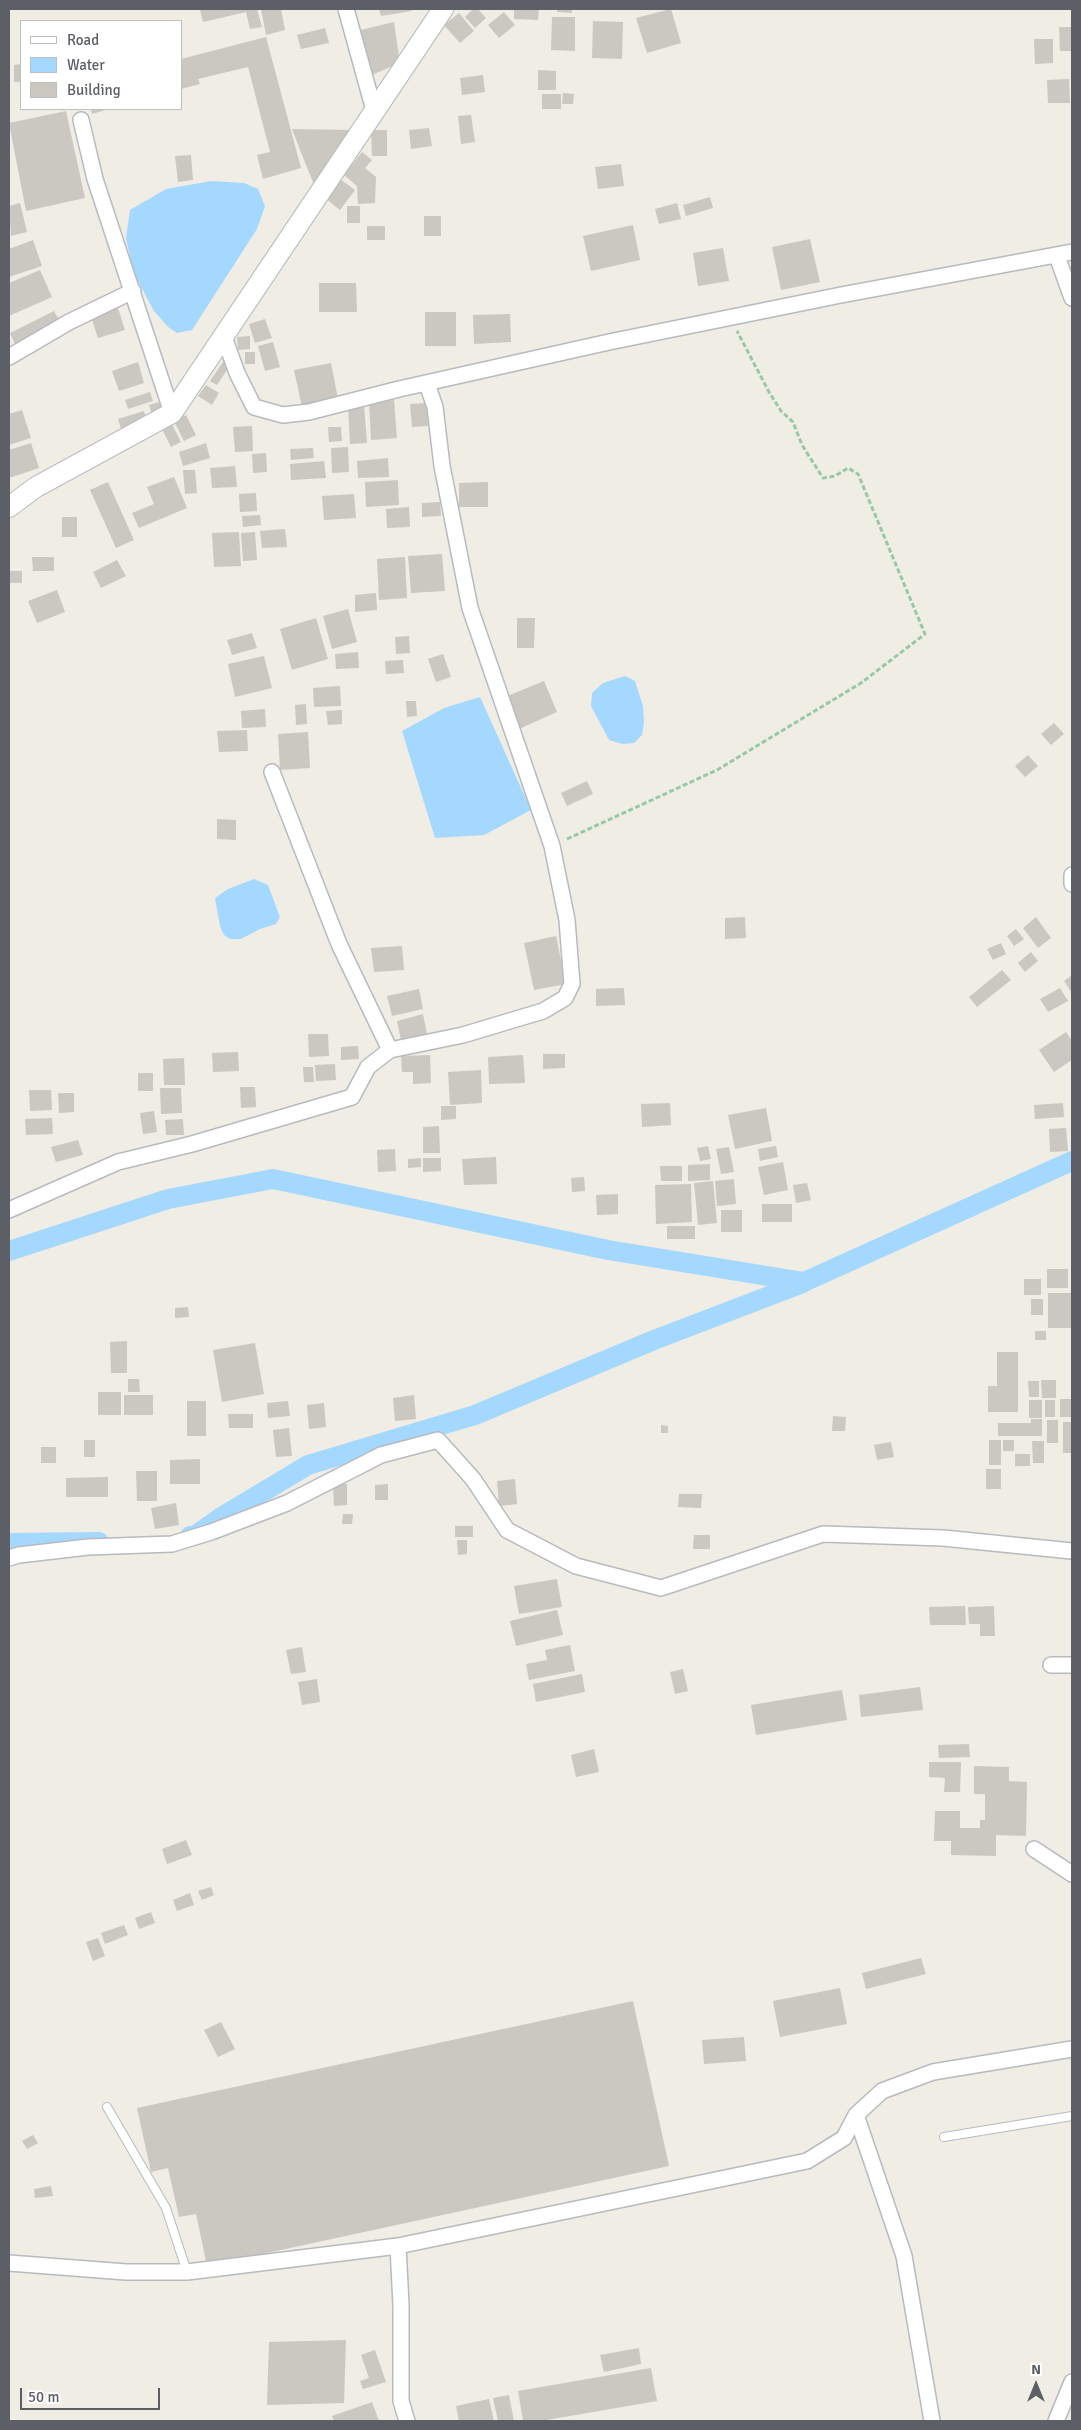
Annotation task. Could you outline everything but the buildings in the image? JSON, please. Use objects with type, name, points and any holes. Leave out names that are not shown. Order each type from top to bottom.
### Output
[{"type":"main road","points":[[9,507],[36,487],[172,413],[444,9]]},
{"type":"street","points":[[346,9],[374,114]]},
{"type":"street","points":[[81,120],[95,179],[172,413]]},
{"type":"street","points":[[224,337],[237,372],[254,407],[283,415],[308,412],[609,342],[730,317],[1072,252]]},
{"type":"street","points":[[1057,256],[1072,298]]},
{"type":"street","points":[[9,357],[69,322],[133,291]]},
{"type":"street","points":[[9,1210],[118,1162],[192,1144],[352,1097],[368,1067],[390,1050],[463,1036],[543,1011],[565,998],[572,984],[571,964],[567,920],[552,846],[470,608],[442,466],[436,407],[428,384]]},
{"type":"street","points":[[272,772],[339,944],[390,1050]]},
{"type":"street","points":[[1072,875],[1072,884]]},
{"type":"street","points":[[9,1558],[88,1547],[172,1544],[211,1532],[288,1502],[381,1455],[438,1440],[473,1479],[507,1530],[576,1566],[660,1588],[823,1534],[943,1538],[1072,1552]]},
{"type":"street","points":[[1052,1665],[1072,1665]]},
{"type":"street","points":[[1034,1849],[1072,1874]]},
{"type":"street","points":[[9,2263],[126,2272],[187,2272],[398,2246],[807,2160],[844,2138],[856,2115],[882,2091],[932,2072],[1072,2049]]},
{"type":"street","points":[[856,2115],[904,2256],[932,2421]]},
{"type":"street","points":[[398,2246],[401,2305],[401,2401],[407,2421]]},
{"type":"street","points":[[1056,2421],[1072,2382]]},
{"type":"lane","points":[[107,2107],[166,2208],[187,2272]]},
{"type":"lane","points":[[944,2137],[1072,2116]]},
{"type":"path","points":[[552,846],[717,770],[860,683],[925,634],[858,474],[848,468],[835,476],[823,478],[802,445],[792,422],[769,392],[730,317]]},
{"type":"water","points":[[211,181],[244,183],[258,189],[265,206],[257,229],[192,330],[177,333],[168,327],[154,311],[133,272],[126,238],[130,210],[166,189]]},
{"type":"water","points":[[625,676],[635,681],[643,706],[644,722],[642,735],[634,743],[622,744],[609,740],[591,706],[592,693],[603,683]]},
{"type":"water","points":[[480,697],[531,810],[484,835],[435,838],[402,731],[444,708]]},
{"type":"water","points":[[254,879],[268,885],[280,917],[276,924],[260,929],[241,939],[230,939],[224,935],[220,926],[215,898],[228,889]]},
{"type":"waterway","points":[[9,1251],[168,1199],[273,1179],[608,1250],[804,1282],[1072,1161]]},
{"type":"waterway","points":[[190,1536],[196,1535],[223,1516],[308,1465],[475,1415],[654,1340],[803,1283]]},
{"type":"waterway","points":[[9,1543],[99,1542]]}]
